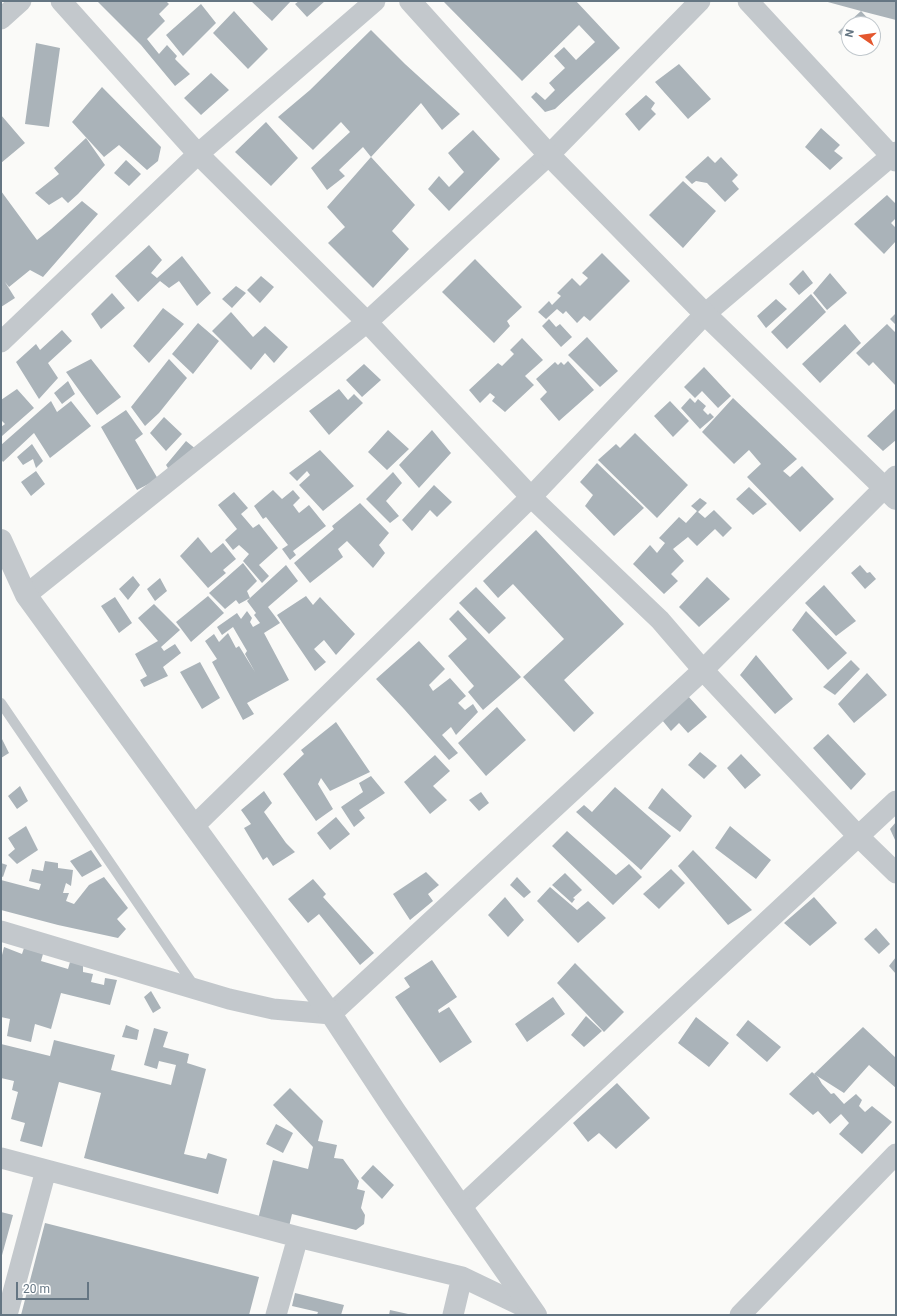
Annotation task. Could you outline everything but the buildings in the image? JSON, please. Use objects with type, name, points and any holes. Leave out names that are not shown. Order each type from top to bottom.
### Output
[{"type":"street","points":[[1,19],[21,1]]},
{"type":"street","points":[[61,1],[198,154],[367,322],[531,497],[660,620],[703,670],[859,837],[896,874]]},
{"type":"street","points":[[1,342],[198,154],[375,1]]},
{"type":"street","points":[[1,931],[229,999],[273,1009],[331,1014],[703,670],[892,488],[705,314],[549,155],[410,1]]},
{"type":"street","points":[[26,595],[367,322],[549,155],[700,1]]},
{"type":"street","points":[[194,826],[531,497],[705,314],[894,156],[748,1]]},
{"type":"street","points":[[1,540],[26,595],[331,1014],[461,1207],[535,1313]]},
{"type":"street","points":[[461,1207],[896,801]]},
{"type":"street","points":[[746,1313],[896,1154]]},
{"type":"street","points":[[1,1158],[298,1237],[462,1277],[535,1313]]},
{"type":"street","points":[[7,1315],[46,1170]]},
{"type":"street","points":[[276,1315],[298,1237]]},
{"type":"street","points":[[453,1315],[462,1277]]},
{"type":"lane","points":[[1,704],[198,990]]}]
